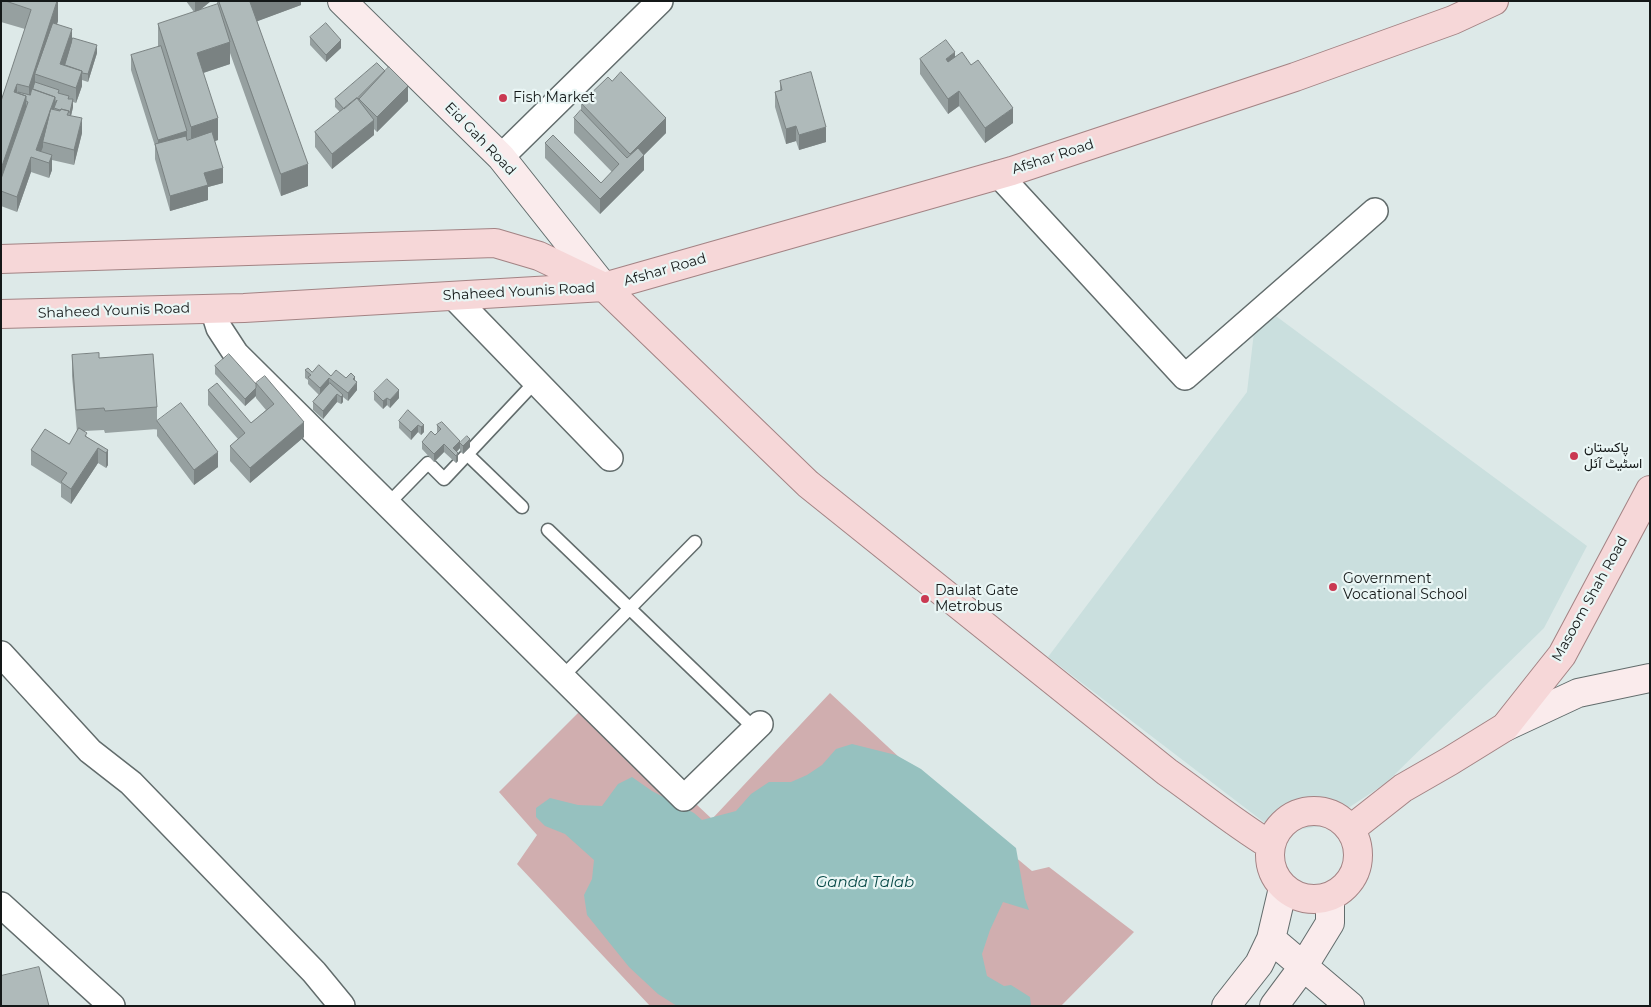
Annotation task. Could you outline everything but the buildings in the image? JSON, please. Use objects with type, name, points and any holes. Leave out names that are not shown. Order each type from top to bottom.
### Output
[{"type":"main road","name":"Eid Gah Road","points":[[342,1],[500,157],[604,287]]},
{"type":"main road","name":"Afshar Road","points":[[604,287],[998,174],[1295,77],[1453,20],[1494,1]]},
{"type":"main road","name":"Shaheed Younis Road","points":[[1,259],[494,243],[539,256],[604,287]]},
{"type":"main road","name":"Shaheed Younis Road","points":[[1,314],[213,309],[604,287]]},
{"type":"main road","points":[[604,287],[808,484],[1166,772],[1241,827],[1270,845]]},
{"type":"main road","name":"Masoom Shah Road","points":[[1351,829],[1402,788],[1505,727],[1562,655],[1650,490]]},
{"type":"main road","points":[[1505,727],[1578,693],[1650,678]]},
{"type":"main road","points":[[1306,811],[1323,811],[1338,818],[1351,829],[1357,841],[1359,855],[1357,868],[1351,880],[1342,890],[1330,897],[1305,899],[1283,888],[1274,875],[1269,860],[1270,845],[1277,829],[1290,817],[1306,811]]},
{"type":"main road","points":[[1226,1006],[1259,964],[1271,940],[1283,888]]},
{"type":"main road","points":[[1274,1006],[1304,968],[1330,924],[1330,897]]},
{"type":"main road","points":[[1271,940],[1345,1004]]},
{"type":"street","points":[[500,157],[660,1]]},
{"type":"street","points":[[998,174],[1185,377],[1375,211]]},
{"type":"street","points":[[454,296],[610,458]]},
{"type":"street","points":[[213,309],[218,328],[236,354],[684,798],[758,726]]},
{"type":"street","points":[[1,654],[90,751],[131,783],[314,972],[342,1006]]},
{"type":"street","points":[[1,904],[112,1006]]},
{"type":"lane","points":[[388,504],[428,463],[444,479],[536,381]]},
{"type":"lane","points":[[467,454],[522,507]]},
{"type":"lane","points":[[548,530],[630,609],[758,726]]},
{"type":"lane","points":[[562,677],[695,542]]},
{"type":"shaded area","name":"Government Vocational School","points":[[1265,308],[1587,546],[1544,628],[1386,783],[1321,826],[1296,830],[1265,823],[1048,657],[1247,392],[1256,315]]},
{"type":"shaded area","name":"Ganda Talab","points":[[830,693],[929,785],[1032,871],[1049,867],[1134,932],[1061,1006],[650,1006],[517,864],[537,835],[499,792],[588,703],[712,819]]},
{"type":"water","name":"Ganda Talab","points":[[852,744],[896,755],[921,769],[1016,848],[1025,899],[1029,910],[1003,902],[990,930],[982,954],[987,976],[1004,986],[1011,985],[1030,997],[1031,1006],[677,1006],[658,994],[629,967],[587,915],[584,895],[592,879],[594,860],[565,834],[545,826],[536,817],[536,808],[550,798],[578,805],[602,806],[618,784],[632,777],[652,791],[694,813],[702,820],[736,811],[751,794],[769,782],[791,782],[807,775],[822,765],[836,749]]},
{"type":"place","name":"Fish Market","points":[[503,98]]},
{"type":"place","name":"پاکستان اسٹیٹ آئل","points":[[1574,456]]},
{"type":"place","name":"Government Vocational School","points":[[1333,587]]},
{"type":"place","name":"Daulat Gate Metrobus","points":[[925,599]]}]
